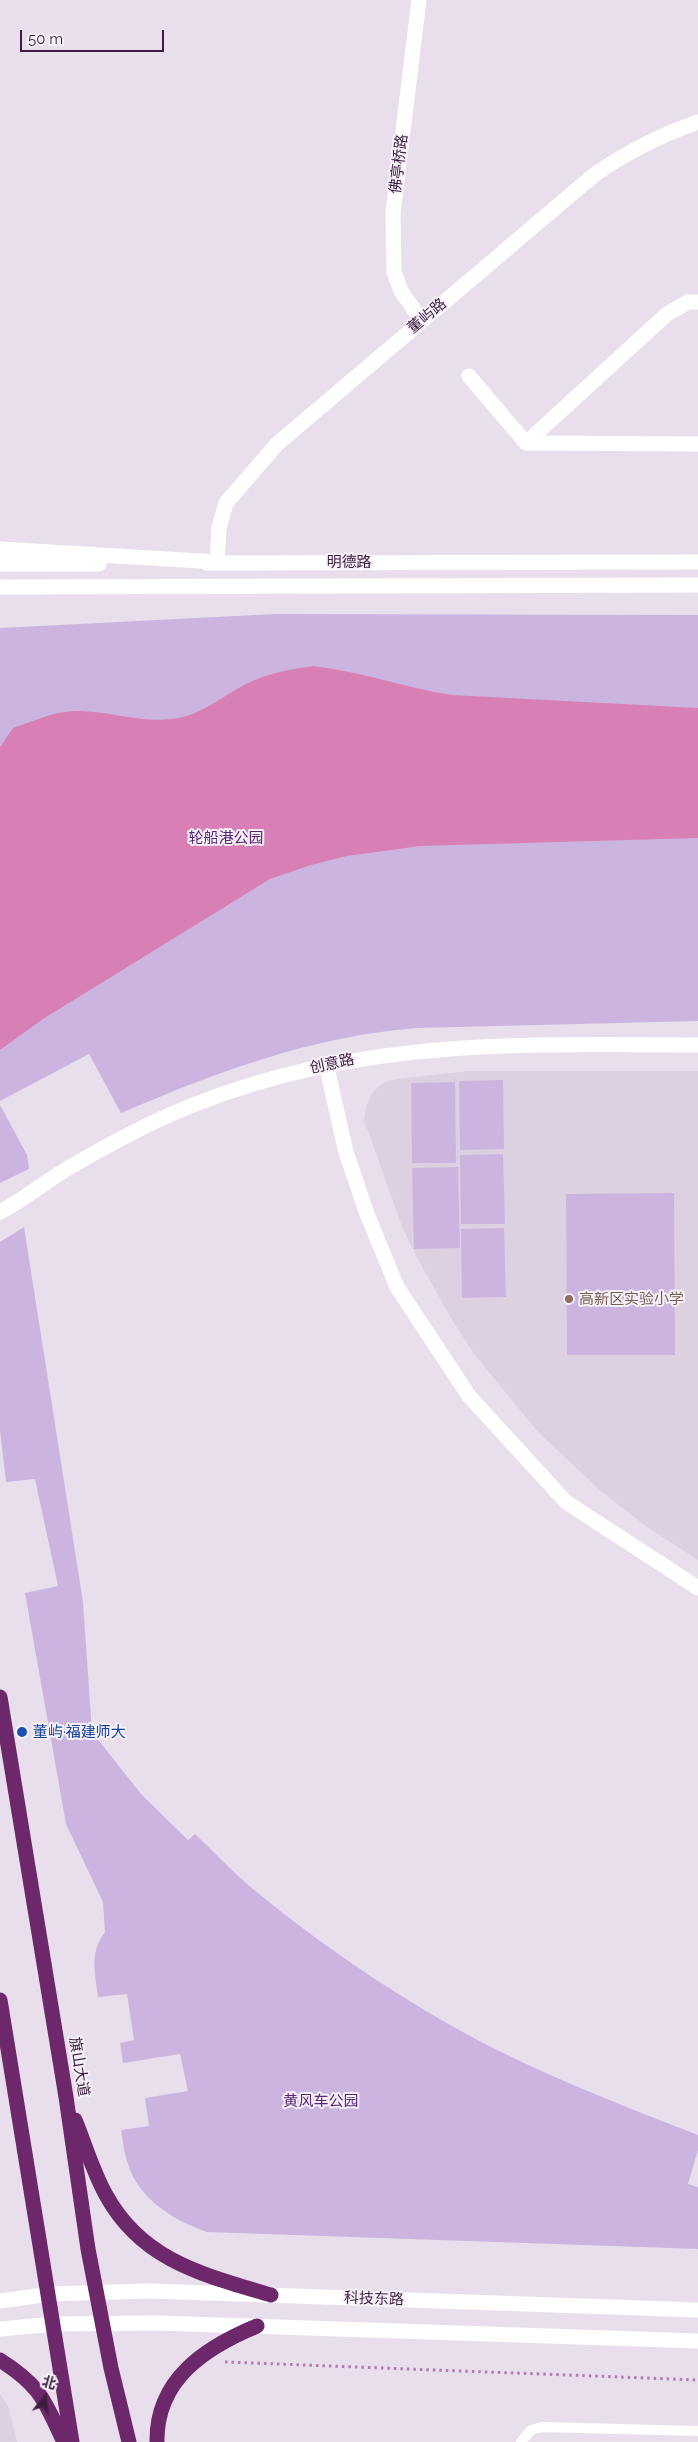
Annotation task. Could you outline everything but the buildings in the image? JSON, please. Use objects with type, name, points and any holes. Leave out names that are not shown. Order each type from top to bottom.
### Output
[{"type":"highway","name":"旗山大道","points":[[0,1697],[96,2292],[129,2442]]},
{"type":"highway","points":[[0,2000],[38,2234],[55,2324],[72,2442]]},
{"type":"highway","points":[[66,2097],[105,2194],[131,2230],[145,2243],[197,2273],[271,2295]]},
{"type":"highway","points":[[157,2442],[157,2422],[163,2401],[175,2381],[226,2339],[257,2326]]},
{"type":"highway","points":[[0,2360],[21,2373],[42,2393],[64,2442]]},
{"type":"street","name":"佛亭桥路","points":[[419,0],[393,213],[394,272],[401,291],[422,321]]},
{"type":"street","name":"董屿路","points":[[217,562],[219,528],[226,503],[277,444],[594,175],[627,152],[666,133],[698,122]]},
{"type":"street","points":[[526,443],[667,314],[688,302],[698,302]]},
{"type":"street","points":[[469,376],[526,443],[698,444]]},
{"type":"street","points":[[0,549],[217,562]]},
{"type":"street","name":"明德路","points":[[0,564],[698,562]]},
{"type":"street","points":[[0,587],[698,585]]},
{"type":"street","name":"创意路","points":[[0,1212],[18,1203],[69,1168],[165,1117],[246,1085],[326,1064],[429,1049],[493,1046],[698,1045]]},
{"type":"street","points":[[326,1064],[346,1152],[367,1214],[397,1287],[469,1396],[566,1502],[698,1588]]},
{"type":"street","name":"科技东路","points":[[0,2301],[50,2294],[96,2292],[271,2295],[698,2310]]},
{"type":"street","name":"科技东路","points":[[0,2329],[55,2324],[102,2323],[257,2326],[698,2341]]},
{"type":"lane","points":[[520,2442],[531,2430],[542,2427],[698,2432]]},
{"type":"path","points":[[197,2361],[698,2380]]},
{"type":"shaded area","points":[[313,666],[331,668],[452,695],[698,708],[698,838],[420,846],[347,856],[311,865],[270,879],[43,1019],[0,1050],[0,747],[13,728],[67,711],[99,712],[159,720],[183,717],[205,708],[257,679],[271,674]]},
{"type":"shaded area","name":"高新区实验小学","points":[[469,1071],[698,1071],[698,1560],[647,1527],[602,1492],[539,1433],[474,1354],[451,1318],[403,1229],[364,1120],[366,1106],[373,1092],[383,1083],[396,1079]]},
{"type":"shaded area","points":[[0,2394],[8,2406],[17,2442],[0,2442]]},
{"type":"green space","name":"轮船港公园","points":[[275,614],[698,615],[698,1021],[417,1028],[339,1039],[266,1058],[230,1070],[121,1113],[89,1054],[0,1101],[0,628]]},
{"type":"green space","points":[[503,1080],[504,1149],[460,1150],[459,1081]]},
{"type":"green space","points":[[455,1082],[456,1163],[412,1163],[411,1083]]},
{"type":"green space","points":[[0,1105],[27,1155],[29,1169],[0,1183]]},
{"type":"green space","points":[[503,1154],[505,1224],[461,1224],[460,1155]]},
{"type":"green space","points":[[458,1167],[460,1248],[414,1249],[412,1168]]},
{"type":"green space","points":[[674,1193],[675,1355],[567,1355],[566,1194]]},
{"type":"green space","name":"黄风车公园","points":[[24,1227],[83,1602],[92,1732],[141,1794],[188,1840],[195,1834],[247,1884],[368,1975],[467,2034],[523,2063],[698,2135],[698,2150],[688,2184],[698,2187],[698,2249],[207,2232],[171,2215],[159,2207],[140,2188],[128,2164],[121,2130],[149,2126],[145,2098],[188,2091],[180,2054],[123,2063],[120,2043],[134,2040],[127,1994],[98,1997],[94,1963],[97,1948],[105,1932],[103,1902],[66,1824],[25,1593],[58,1586],[35,1479],[6,1482],[0,1431],[0,1242]]},
{"type":"green space","points":[[504,1228],[506,1297],[462,1298],[461,1229]]},
{"type":"place","name":"高新区实验小学","points":[[569,1299]]},
{"type":"place","name":"董屿·福建师大","points":[[22,1732]]}]
